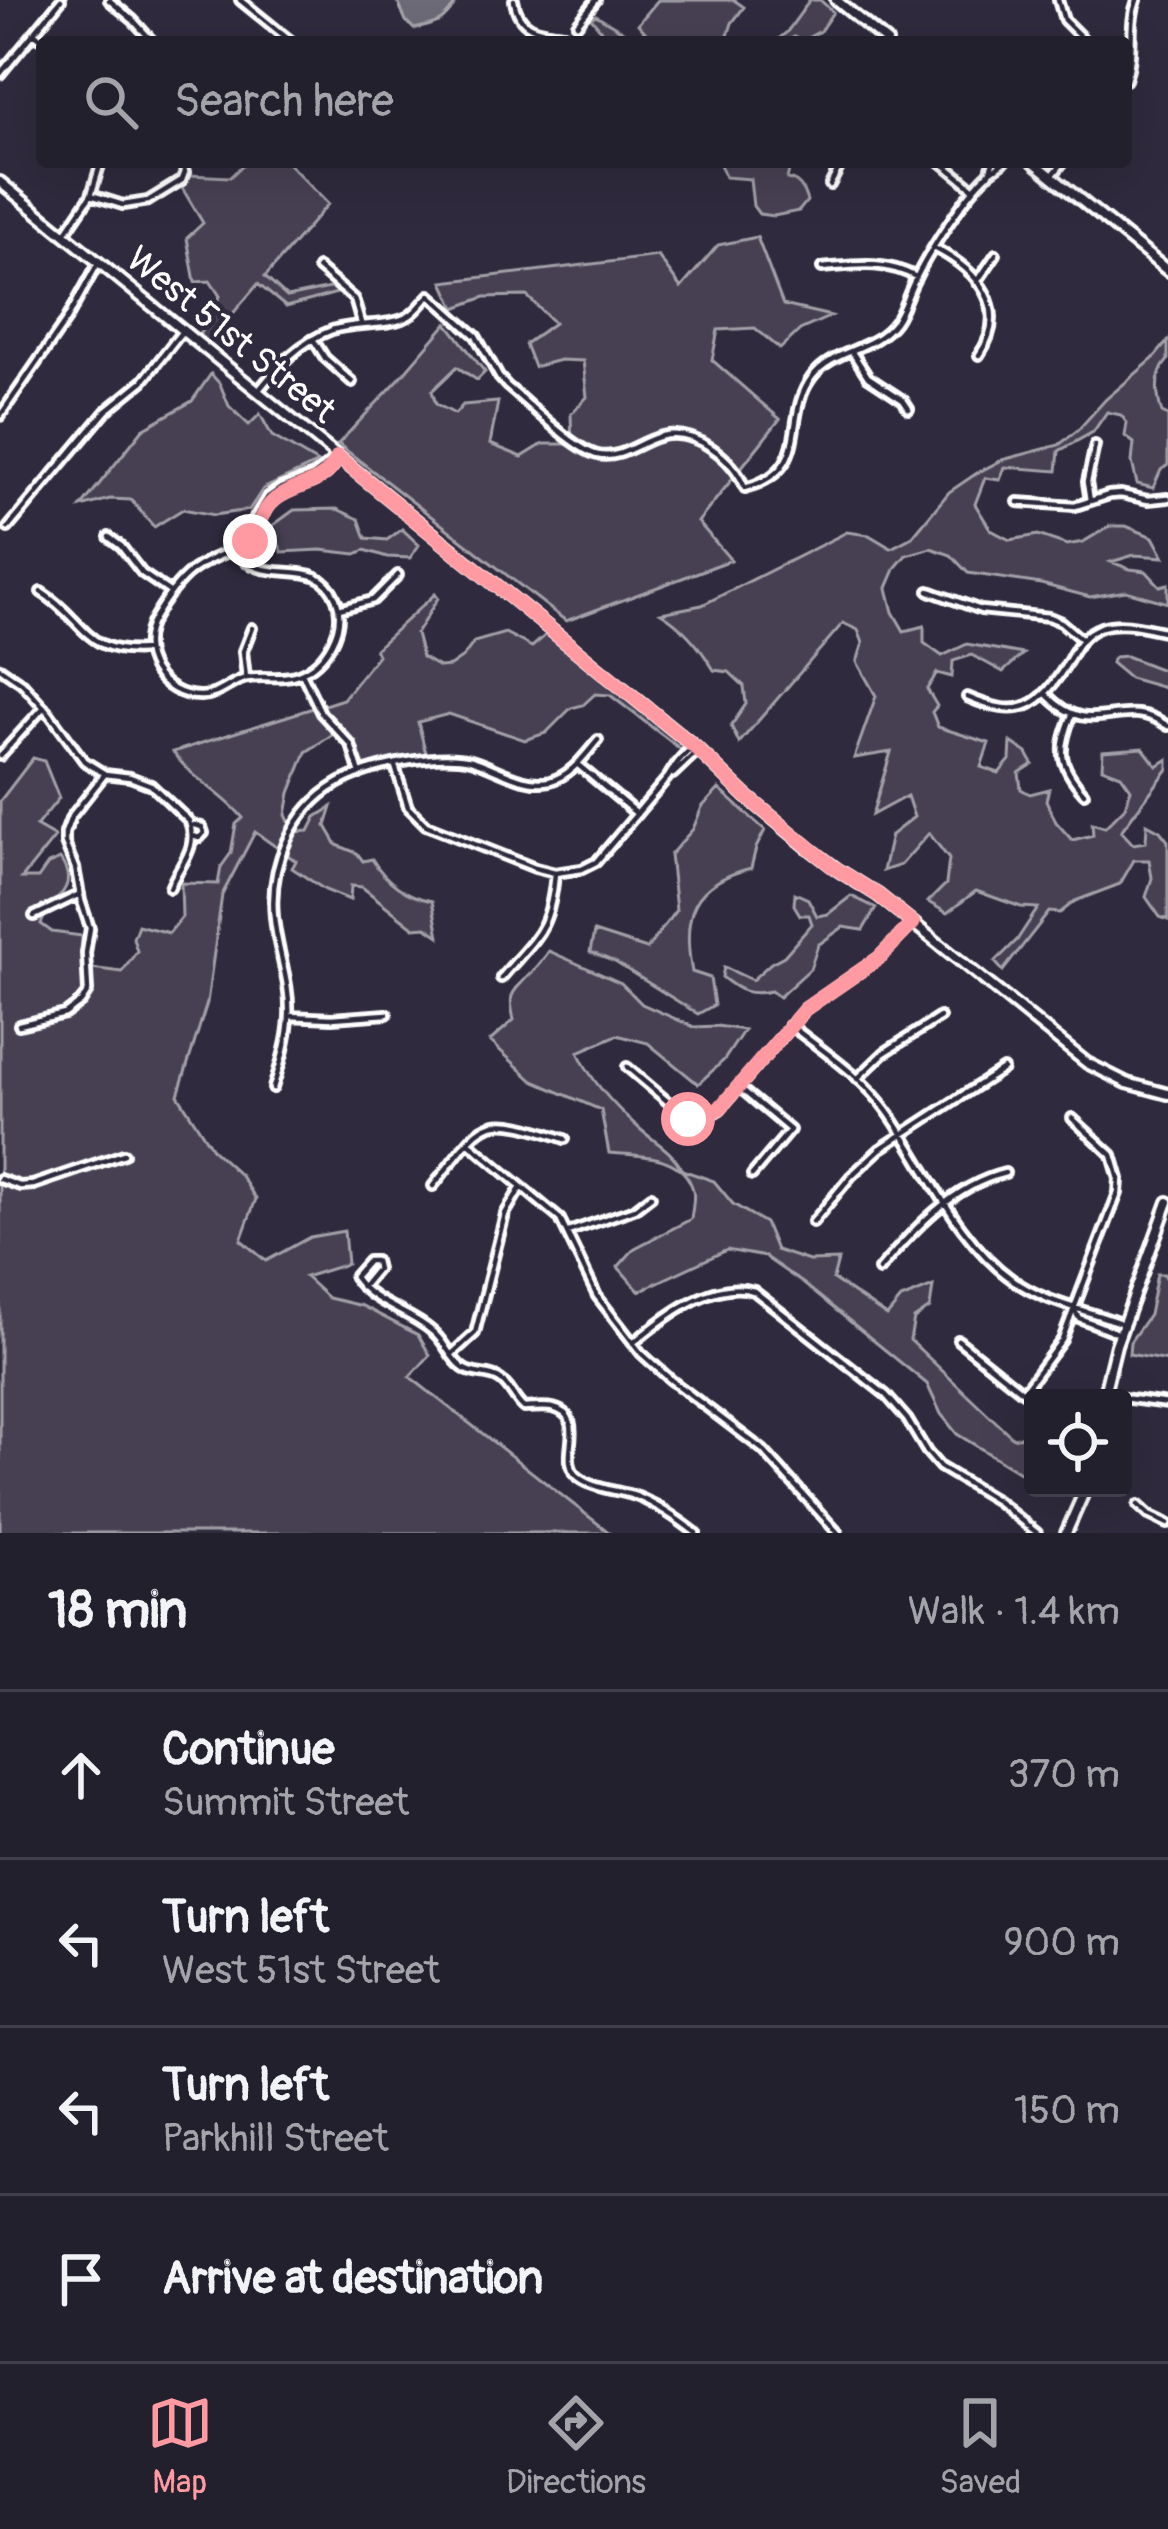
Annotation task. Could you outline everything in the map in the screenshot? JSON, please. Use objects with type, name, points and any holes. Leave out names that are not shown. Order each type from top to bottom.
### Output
[{"type":"street","points":[[0,74],[61,0]]},
{"type":"street","points":[[109,0],[148,36]]},
{"type":"street","points":[[240,0],[285,36]]},
{"type":"street","points":[[514,0],[523,23],[564,34]]},
{"type":"street","points":[[577,24],[596,0]]},
{"type":"street","points":[[836,0],[880,36]]},
{"type":"street","points":[[1058,0],[1064,20],[1080,36]]},
{"type":"street","points":[[1131,36],[1137,0]]},
{"type":"street","points":[[34,33],[38,36]]},
{"type":"street","points":[[64,235],[91,195],[99,168]]},
{"type":"street","points":[[91,195],[128,206],[148,201],[180,182],[184,168]]},
{"type":"street","points":[[830,184],[839,168]]},
{"type":"street","points":[[948,168],[975,190]]},
{"type":"street","points":[[989,173],[991,168]]},
{"type":"street","points":[[258,392],[287,357],[313,339],[338,328],[409,316],[430,295],[476,337],[507,386],[584,449],[607,456],[660,436],[681,436],[728,459],[745,488],[769,479],[787,459],[801,397],[816,372],[872,343],[896,321],[934,248],[996,168]]},
{"type":"street","points":[[1042,168],[1168,271]]},
{"type":"street","points":[[1052,176],[1058,168]]},
{"type":"street","name":"West 51st Street","points":[[0,182],[695,747],[740,791],[838,871],[878,895],[1087,1063],[1127,1083],[1168,1094]]},
{"type":"street","points":[[934,248],[977,282],[990,302],[992,330],[979,355]]},
{"type":"street","points":[[977,282],[997,254]]},
{"type":"street","points":[[0,416],[67,319],[98,262]]},
{"type":"street","points":[[822,268],[877,264],[916,277]]},
{"type":"street","points":[[318,268],[353,299],[361,323]]},
{"type":"street","points":[[8,528],[106,410],[143,381],[183,330]]},
{"type":"street","points":[[313,339],[325,358],[352,382]]},
{"type":"street","points":[[852,352],[868,377],[909,409]]},
{"type":"street","points":[[1090,501],[1087,482],[1095,445]]},
{"type":"street","points":[[235,550],[257,569],[301,572],[317,577],[331,590],[339,621],[331,644],[302,673],[245,678],[210,695],[183,694],[160,679],[150,662],[151,623],[194,567],[235,550],[245,547],[256,520],[282,491],[322,478],[338,457]]},
{"type":"street","points":[[1018,502],[1076,506],[1121,494],[1148,500],[1168,498]]},
{"type":"street","points":[[109,537],[142,573],[171,593]]},
{"type":"street","points":[[339,609],[373,600],[398,575]]},
{"type":"street","points":[[929,591],[981,610],[1049,616],[1081,639]]},
{"type":"street","points":[[40,592],[65,608],[98,643],[116,650],[147,650]]},
{"type":"street","points":[[967,697],[1004,710],[1026,706],[1046,694],[1081,639],[1096,628],[1115,624],[1168,632]]},
{"type":"street","points":[[245,678],[243,651],[252,628]]},
{"type":"street","points":[[0,668],[44,707],[84,760],[105,774],[152,785],[192,826],[189,855],[170,888]]},
{"type":"street","points":[[302,673],[321,713],[351,745],[360,774]]},
{"type":"street","points":[[1046,694],[1072,716],[1130,712],[1146,714],[1168,726]]},
{"type":"street","points":[[0,756],[44,707]]},
{"type":"street","points":[[1072,716],[1062,746],[1063,759],[1084,793]]},
{"type":"street","points":[[273,1088],[289,1016],[286,970],[274,919],[274,881],[283,846],[321,796],[360,774],[431,757],[454,757],[542,782],[578,764],[598,740]]},
{"type":"street","points":[[395,765],[404,799],[426,825],[555,872],[596,862],[695,747]]},
{"type":"street","points":[[578,764],[637,814]]},
{"type":"street","points":[[19,1024],[65,1014],[88,991],[89,928],[64,833],[105,774]]},
{"type":"street","points":[[192,826],[204,829],[202,836],[193,836]]},
{"type":"street","points":[[502,978],[543,929],[552,907],[555,872]]},
{"type":"street","points":[[34,916],[80,894]]},
{"type":"street","points":[[627,1067],[692,1123],[720,1108],[812,1002],[879,958],[913,923]]},
{"type":"street","points":[[289,1016],[387,1014]]},
{"type":"street","points":[[857,1079],[884,1053],[940,1017]]},
{"type":"street","points":[[790,1025],[874,1096],[972,1241],[997,1267],[1027,1289],[1074,1310],[1079,1318],[1121,1329]]},
{"type":"street","points":[[813,1222],[880,1149],[1004,1069]]},
{"type":"street","points":[[739,1087],[790,1130],[752,1175]]},
{"type":"street","points":[[958,1340],[1023,1392],[1057,1348],[1114,1204],[1119,1179],[1107,1148],[1072,1118]]},
{"type":"street","points":[[433,1186],[485,1126],[507,1121],[565,1139]]},
{"type":"street","points":[[469,1142],[552,1209],[568,1232],[597,1296],[633,1343],[671,1380],[754,1442],[835,1532]]},
{"type":"street","points":[[0,1179],[33,1185],[124,1154]]},
{"type":"street","points":[[879,1270],[917,1226],[982,1180],[1005,1173]]},
{"type":"street","points":[[452,1354],[475,1333],[505,1214],[522,1185]]},
{"type":"street","points":[[568,1232],[634,1209],[652,1196]]},
{"type":"street","points":[[1105,1389],[1121,1329],[1168,1202]]},
{"type":"street","points":[[362,1287],[383,1304],[431,1329],[463,1369],[500,1379],[524,1408],[553,1408],[565,1414],[573,1430],[570,1465],[582,1480],[655,1504],[696,1533]]},
{"type":"street","points":[[633,1343],[717,1289],[754,1291],[886,1395],[940,1467],[997,1501],[1037,1533]]},
{"type":"street","points":[[1132,1399],[1168,1404]]},
{"type":"street","points":[[1066,1533],[1082,1497]]},
{"type":"street","points":[[1138,1505],[1168,1524]]},
{"type":"shaded area","points":[[397,0],[458,0],[440,21],[414,29]]},
{"type":"shaded area","points":[[658,0],[734,0],[744,7],[728,36],[643,36],[647,34],[638,24]]},
{"type":"shaded area","points":[[810,0],[820,0],[833,12],[811,36],[782,36]]},
{"type":"shaded area","points":[[596,15],[631,36],[606,36],[591,18]]},
{"type":"shaded area","points":[[240,168],[293,168],[328,204],[265,277],[287,297],[334,287],[341,292],[286,307],[258,284],[207,344],[198,337],[220,296],[210,281],[195,282],[187,238],[203,223],[181,186],[188,175],[230,177]]},
{"type":"shaded area","points":[[721,168],[790,168],[787,179],[800,186],[807,201],[799,211],[759,214],[753,206],[750,179],[725,177]]},
{"type":"shaded area","points":[[757,237],[783,305],[831,316],[800,330],[780,349],[755,328],[718,330],[712,360],[780,419],[698,522],[731,560],[566,621],[338,444],[447,323],[485,372],[477,380],[457,367],[432,391],[436,404],[455,414],[463,405],[498,402],[490,444],[522,457],[543,444],[572,444],[571,414],[587,397],[583,361],[560,360],[534,367],[525,344],[554,323],[527,296],[485,297],[455,308],[443,282],[658,256],[681,288],[718,245]]},
{"type":"shaded area","points":[[1168,341],[1158,399],[1162,413],[1168,416],[1168,465],[1153,488],[1137,484],[1134,443],[1125,436],[1127,423],[1121,415],[1107,412],[1093,432],[1059,451],[1057,471],[1005,467],[1000,480],[985,478],[975,504],[991,530],[1010,540],[1038,535],[1067,545],[1083,542],[1110,526],[1126,526],[1153,537],[1164,557],[1134,555],[1111,562],[1146,571],[1160,586],[1168,584],[1168,603],[1126,591],[1090,597],[968,573],[951,555],[931,548],[906,555],[887,588],[904,631],[924,626],[924,643],[942,656],[967,644],[1023,654],[1003,672],[972,655],[953,661],[952,677],[937,673],[927,689],[937,706],[932,712],[938,727],[989,743],[981,767],[999,773],[1010,760],[1011,742],[1027,753],[1033,764],[1019,773],[1021,789],[1030,794],[1049,789],[1046,800],[1056,822],[1072,840],[1093,835],[1092,823],[1105,827],[1125,807],[1131,789],[1121,775],[1102,768],[1103,751],[1143,748],[1157,766],[1168,759],[1168,769],[1121,831],[1133,844],[1146,842],[1147,824],[1168,841],[1168,920],[1160,917],[1146,897],[1152,878],[1149,860],[1134,860],[1120,884],[1075,901],[1060,913],[1049,912],[1003,971],[995,962],[1038,908],[976,891],[947,913],[928,902],[946,884],[949,859],[929,833],[901,865],[883,871],[891,835],[914,817],[907,796],[872,815],[891,752],[854,758],[876,696],[857,662],[863,643],[858,630],[843,623],[739,743],[731,726],[746,704],[744,686],[729,672],[714,670],[691,638],[661,613],[702,605],[847,532],[869,535],[891,548],[912,537],[949,492],[977,473],[1002,460],[1059,445]]},
{"type":"shaded area","points":[[211,374],[229,406],[249,425],[260,414],[272,436],[318,463],[263,489],[249,510],[214,515],[183,509],[154,527],[131,500],[110,499],[81,507],[143,429],[192,401]]},
{"type":"shaded area","points":[[337,509],[359,519],[366,538],[387,540],[402,529],[419,545],[410,558],[365,550],[356,554],[282,552],[272,526],[294,510]]},
{"type":"shaded area","points":[[435,594],[438,598],[416,634],[422,657],[439,667],[450,666],[474,642],[505,633],[532,647],[547,634],[683,743],[684,752],[610,695],[595,694],[571,708],[546,733],[525,740],[449,714],[418,722],[426,754],[366,769],[353,740],[321,706],[343,699],[378,655],[375,649]]},
{"type":"shaded area","points":[[1126,656],[1168,672],[1168,689],[1129,678],[1111,663],[1115,657]]},
{"type":"shaded area","points":[[313,708],[335,733],[306,752],[286,815],[294,832],[309,831],[316,817],[332,807],[326,826],[337,845],[357,853],[363,861],[372,859],[398,887],[432,901],[439,936],[426,927],[414,928],[362,887],[351,886],[350,900],[325,890],[292,868],[296,861],[255,832],[222,895],[207,1003],[178,1095],[213,1150],[241,1176],[256,1199],[241,1240],[266,1261],[310,1237],[344,1231],[347,1264],[305,1277],[328,1298],[362,1306],[418,1335],[430,1355],[410,1377],[610,1533],[0,1533],[0,801],[33,758],[44,761],[59,798],[36,826],[55,837],[22,878],[38,878],[48,864],[60,859],[66,886],[41,924],[52,932],[82,936],[82,967],[122,972],[137,951],[133,938],[138,925],[169,933],[182,917],[181,883],[218,884],[236,824],[243,818],[173,752]]},
{"type":"shaded area","points":[[719,789],[765,830],[751,868],[715,883],[695,904],[688,934],[692,972],[710,978],[714,1005],[698,1014],[615,962],[590,952],[594,932],[647,949],[676,910],[670,855]]},
{"type":"shaded area","points":[[795,893],[808,899],[817,916],[828,914],[851,896],[876,908],[863,930],[843,927],[818,945],[810,969],[779,997],[771,991],[745,991],[722,977],[724,967],[752,980],[784,956],[812,924],[809,915],[800,915],[794,905]]},
{"type":"shaded area","points":[[549,951],[621,983],[642,1004],[694,1027],[744,1030],[724,1060],[698,1084],[648,1043],[617,1035],[578,1052],[597,1084],[682,1170],[714,1181],[733,1204],[765,1223],[776,1250],[809,1261],[838,1260],[833,1279],[887,1316],[901,1299],[933,1286],[930,1308],[914,1319],[910,1340],[1013,1438],[1024,1436],[1024,1475],[957,1434],[927,1384],[765,1257],[727,1250],[639,1291],[618,1267],[635,1248],[691,1219],[694,1193],[688,1178],[670,1163],[609,1153],[601,1110],[533,1081],[490,1041],[514,1020],[512,994]]},
{"type":"shaded area","points":[[1157,1274],[1164,1274],[1168,1281],[1168,1361],[1129,1354],[1130,1342],[1149,1315]]},
{"type":"route","points":[[250,541],[272,502],[322,478],[338,457],[695,747],[832,866],[913,923],[890,950],[805,1009],[720,1108],[700,1122],[688,1119]]}]
